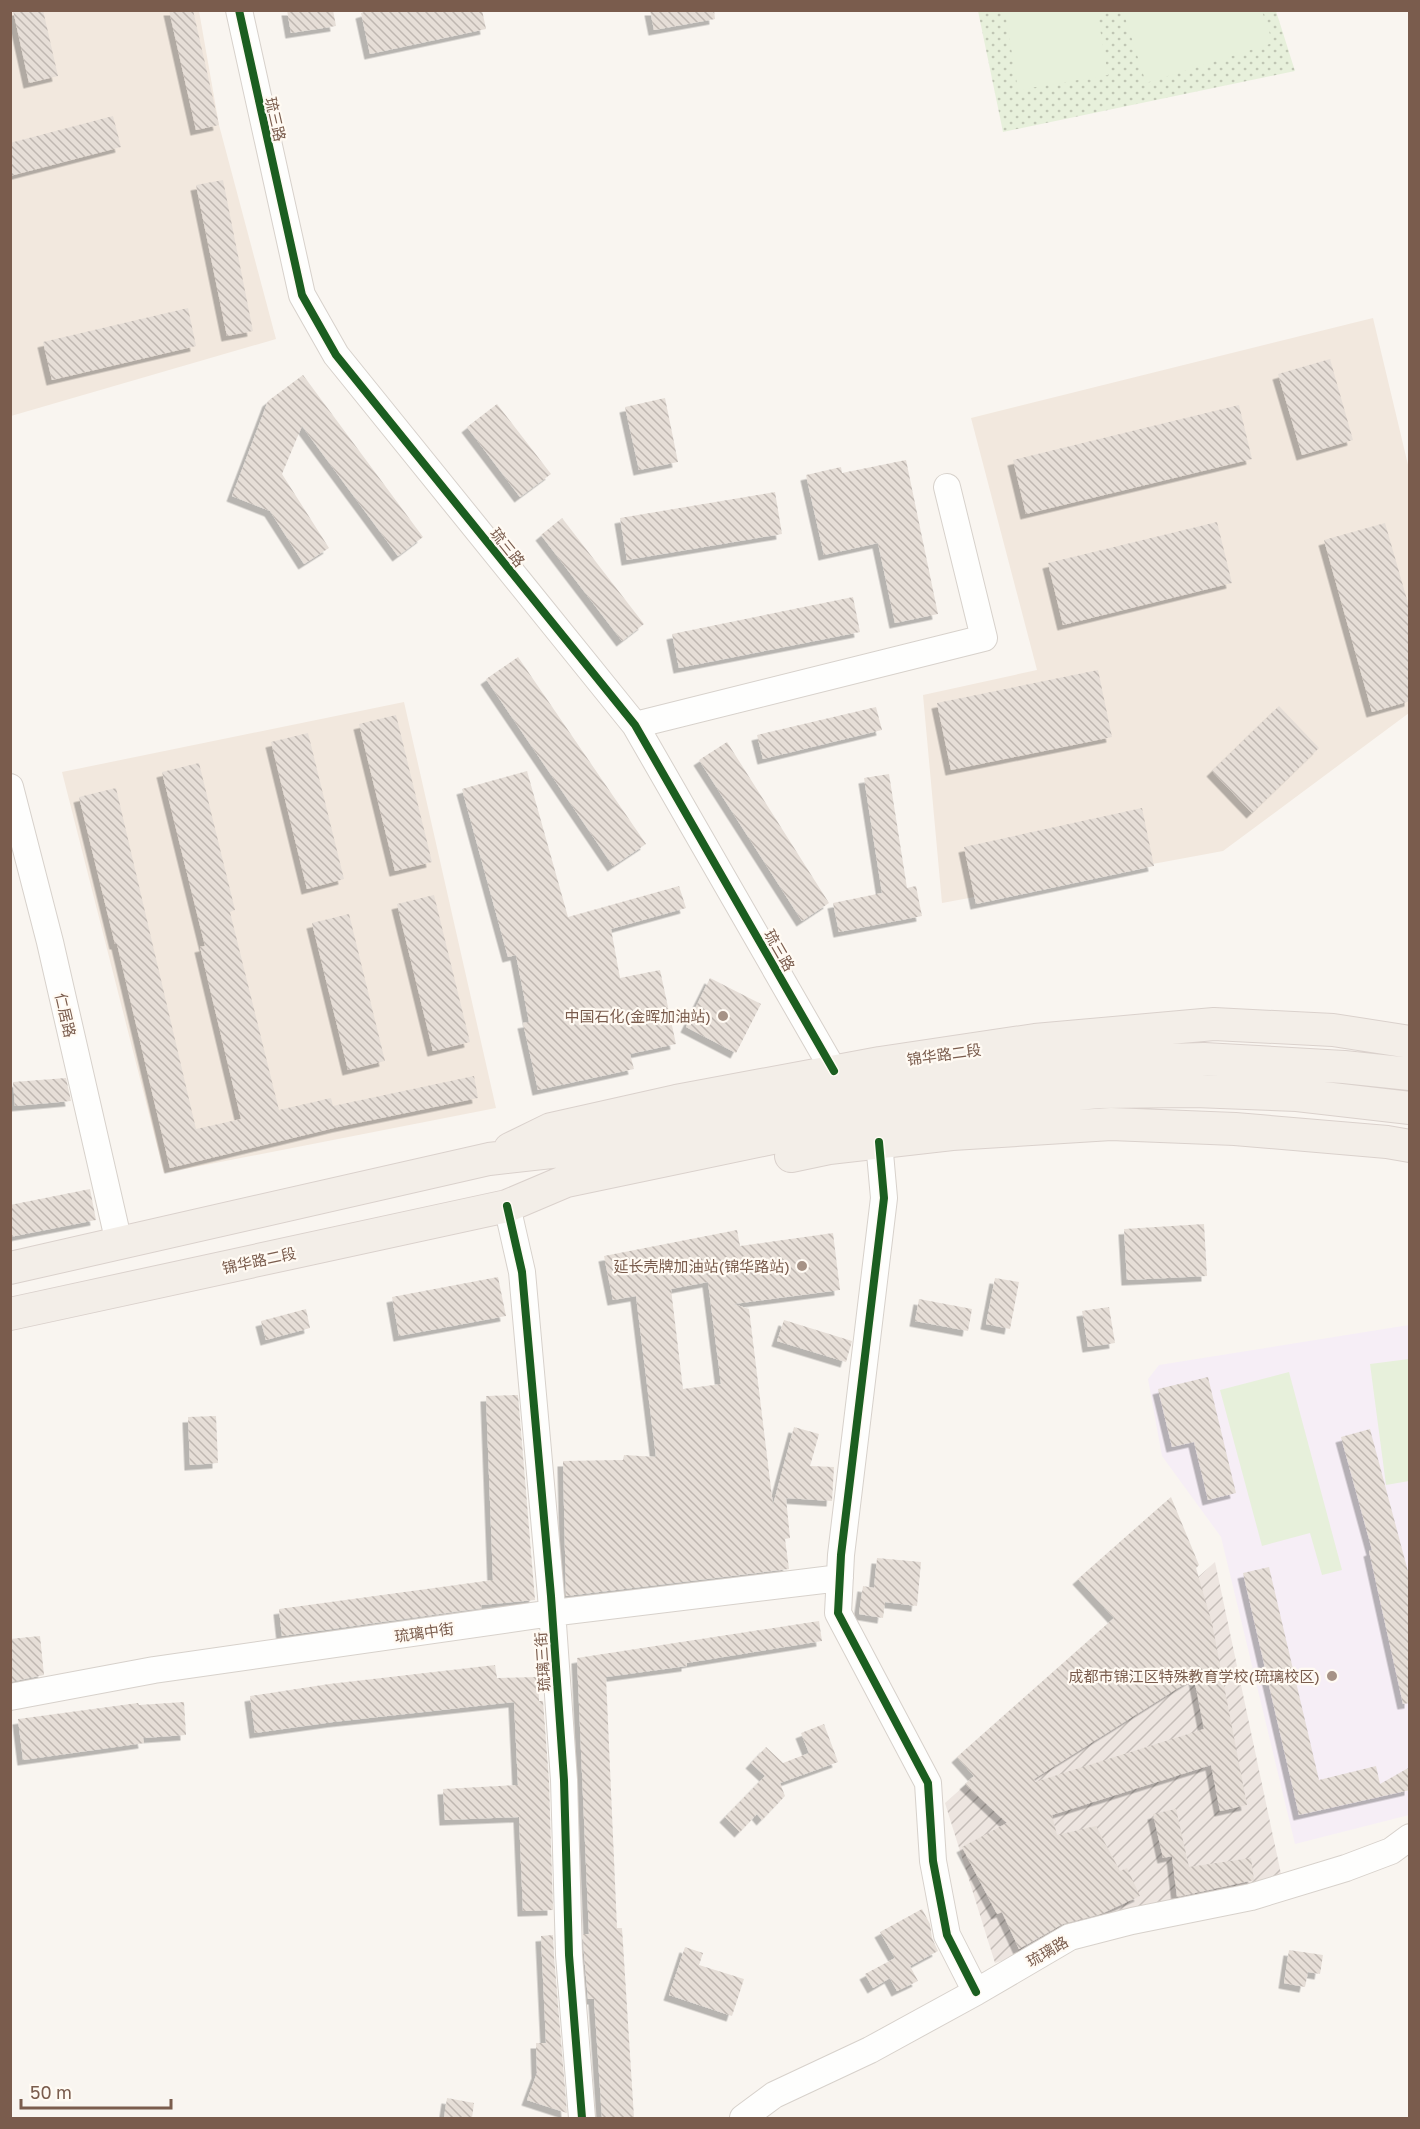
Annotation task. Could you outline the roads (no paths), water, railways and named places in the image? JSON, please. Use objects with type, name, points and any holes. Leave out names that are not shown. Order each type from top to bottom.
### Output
[{"type":"main road","name":"锦华路二段","points":[[489,1159],[551,1129],[676,1101],[880,1063],[1035,1041],[1214,1024],[1333,1030],[1410,1042]]},
{"type":"main road","name":"锦华路二段","points":[[10,1268],[489,1159],[560,1151],[885,1091],[1133,1061],[1204,1059],[1344,1067],[1410,1074]]},
{"type":"main road","name":"锦华路二段","points":[[507,1206],[566,1181],[901,1111],[1098,1092],[1195,1091],[1297,1095],[1410,1108]]},
{"type":"main road","name":"锦华路二段","points":[[10,1314],[507,1206],[568,1202],[829,1148],[952,1134],[1111,1124],[1235,1129],[1410,1146]]},
{"type":"street","name":"琉三路","points":[[238,10],[302,295],[336,355],[635,725],[834,1071]]},
{"type":"street","points":[[635,725],[984,638],[947,487]]},
{"type":"street","name":"仁居路","points":[[10,787],[50,942],[119,1244]]},
{"type":"street","points":[[879,1142],[884,1198],[842,1544],[838,1613],[928,1783],[933,1862],[947,1935],[976,1992]]},
{"type":"street","name":"琉璃三街","points":[[507,1206],[522,1272],[552,1613],[564,1780],[569,1955],[582,2118]]},
{"type":"street","name":"琉璃中街","points":[[10,1697],[165,1668],[552,1613],[840,1578]]},
{"type":"street","name":"琉璃路","points":[[743,2118],[774,2095],[870,2049],[976,1992],[1070,1937],[1132,1921],[1251,1897],[1373,1858],[1391,1851],[1410,1837]]},
{"type":"place","name":"中国石化(金晖加油站)","points":[[723,1016]]},
{"type":"place","name":"延长壳牌加油站(锦华路站)","points":[[802,1266]]},
{"type":"place","name":"成都市锦江区特殊教育学校(琉璃校区)","points":[[1332,1676]]}]
